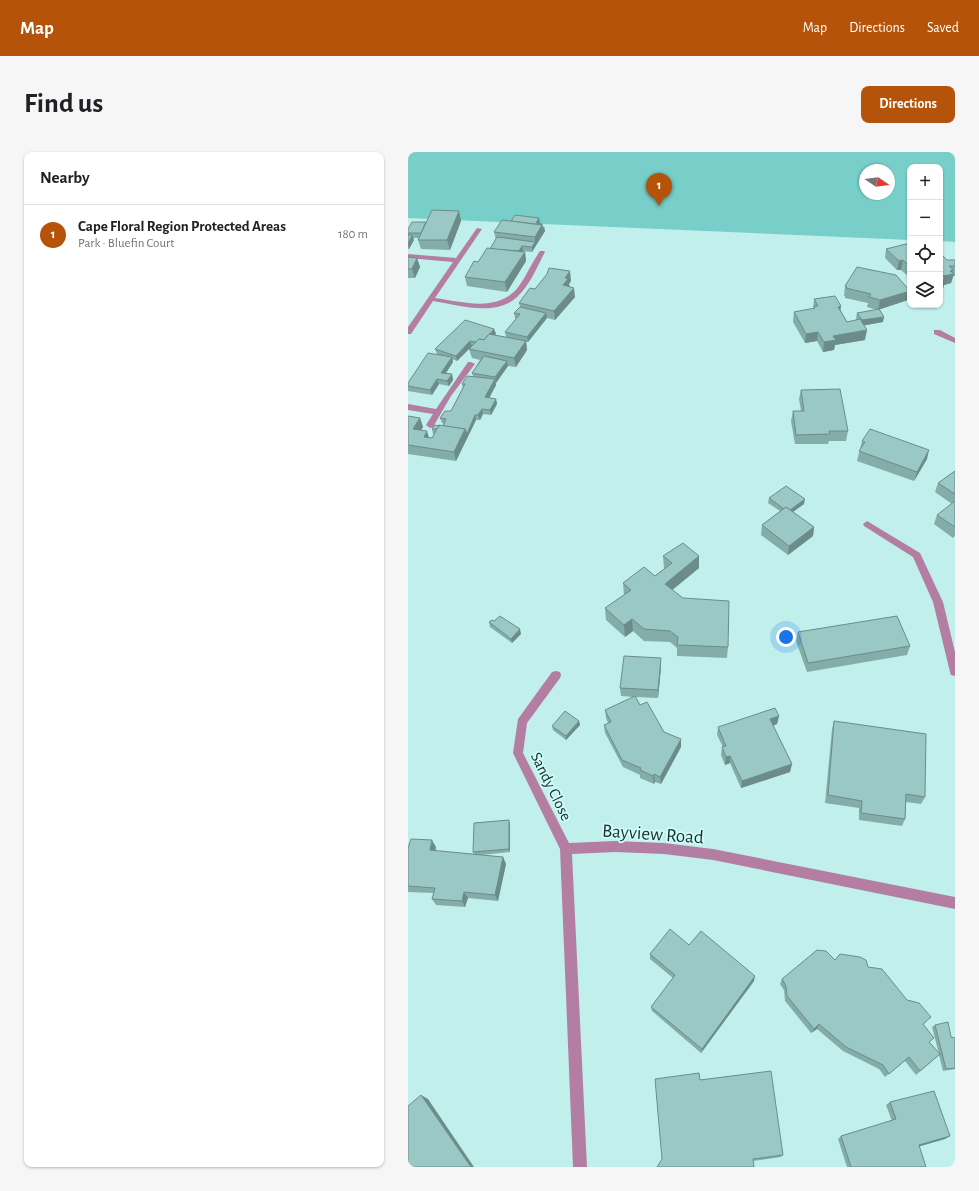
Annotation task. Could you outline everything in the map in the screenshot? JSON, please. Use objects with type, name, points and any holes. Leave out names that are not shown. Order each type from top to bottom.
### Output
[{"type":"street","points":[[408,332],[479,230]]},
{"type":"street","points":[[431,299],[482,306],[504,302],[513,296],[520,288],[542,252]]},
{"type":"street","points":[[408,256],[458,260]]},
{"type":"street","points":[[937,332],[955,341]]},
{"type":"street","points":[[430,424],[448,394],[471,364]]},
{"type":"street","points":[[408,407],[438,412]]},
{"type":"street","points":[[867,524],[917,555],[938,602],[955,672]]},
{"type":"street","name":"Sandy Close","points":[[556,675],[522,722],[518,753],[566,849]]},
{"type":"street","name":"Bayview Road","points":[[566,849],[601,846],[640,846],[723,857],[955,903]]},
{"type":"street","points":[[566,849],[580,1167]]},
{"type":"shaded area","points":[[408,152],[955,152],[955,242],[943,241],[943,164],[907,164],[907,240],[408,218]]},
{"type":"building","points":[[432,210],[459,211],[447,240],[418,240]]},
{"type":"building","points":[[515,215],[539,218],[536,223],[542,225],[511,221]]},
{"type":"building","points":[[502,220],[542,225],[535,237],[494,232]]},
{"type":"building","points":[[412,222],[426,222],[421,233],[408,233],[408,229]]},
{"type":"building","points":[[408,235],[412,235],[408,244]]},
{"type":"building","points":[[497,237],[535,242],[532,247],[522,246],[519,251],[490,249]]},
{"type":"building","points":[[907,244],[907,264],[903,260],[899,261],[886,249]]},
{"type":"building","points":[[487,248],[525,252],[505,282],[465,277],[474,261],[478,262]]},
{"type":"building","points":[[943,256],[947,260],[955,260],[955,266],[949,266],[953,270],[950,271],[954,274],[943,276]]},
{"type":"building","points":[[408,257],[417,258],[412,269],[408,269]]},
{"type":"building","points":[[857,267],[896,275],[907,288],[907,292],[880,300],[869,297],[871,294],[846,288],[847,287],[845,286]]},
{"type":"building","points":[[549,268],[570,271],[565,278],[568,279],[563,285],[574,288],[554,311],[519,303],[530,288],[535,289],[547,274]]},
{"type":"building","points":[[835,296],[841,306],[838,307],[847,322],[860,319],[867,330],[833,336],[836,340],[824,342],[818,332],[806,334],[794,312],[815,308],[814,306],[818,306],[814,299]]},
{"type":"building","points":[[520,307],[546,313],[527,337],[505,332],[520,314],[514,313]]},
{"type":"building","points":[[879,309],[884,317],[862,320],[857,313]]},
{"type":"building","points":[[465,320],[494,329],[484,340],[479,339],[476,342],[470,341],[456,356],[435,349]]},
{"type":"building","points":[[489,334],[526,341],[514,358],[469,349],[479,339],[484,340]]},
{"type":"building","points":[[428,353],[452,357],[441,373],[452,374],[447,381],[437,379],[430,390],[408,386],[408,383]]},
{"type":"building","points":[[484,356],[507,361],[495,377],[472,373]]},
{"type":"building","points":[[467,376],[495,379],[485,397],[496,399],[490,410],[482,409],[478,415],[475,415],[467,434],[465,429],[443,426],[446,419],[440,418],[445,411],[451,411],[465,384],[462,384]]},
{"type":"building","points":[[840,389],[848,431],[829,431],[830,434],[796,435],[793,411],[804,411],[801,390]]},
{"type":"building","points":[[408,416],[420,418],[413,429],[427,431],[424,437],[432,438],[439,425],[465,429],[454,452],[408,445]]},
{"type":"building","points":[[434,425],[439,426],[437,429],[432,429]]},
{"type":"building","points":[[870,429],[929,450],[917,472],[859,451],[865,442],[862,441]]},
{"type":"building","points":[[955,471],[955,494],[938,483]]},
{"type":"building","points":[[786,486],[805,499],[790,510],[786,507],[784,509],[769,498]]},
{"type":"building","points":[[955,501],[955,527],[937,515]]},
{"type":"building","points":[[786,507],[814,527],[789,546],[762,525]]},
{"type":"building","points":[[683,543],[699,556],[665,584],[683,598],[729,601],[728,647],[677,645],[678,637],[670,631],[644,629],[632,619],[624,625],[605,608],[631,590],[623,583],[644,567],[655,576],[672,563],[663,556]]},
{"type":"building","points":[[500,616],[520,629],[511,639],[489,622],[492,620],[494,621]]},
{"type":"building","points":[[897,616],[910,646],[808,663],[798,632]]},
{"type":"building","points":[[624,656],[661,658],[658,690],[620,688]]},
{"type":"building","points":[[635,696],[640,705],[647,702],[664,732],[681,739],[660,777],[654,774],[653,776],[640,770],[641,768],[622,760],[604,725],[611,722],[605,710]]},
{"type":"building","points":[[775,708],[779,716],[770,719],[792,764],[742,781],[730,756],[726,757],[722,747],[726,746],[718,727]]},
{"type":"building","points":[[565,711],[579,721],[566,736],[552,726]]},
{"type":"building","points":[[834,721],[926,734],[925,797],[906,794],[905,819],[861,813],[862,801],[828,795]]},
{"type":"building","points":[[509,820],[509,849],[473,852],[474,823]]},
{"type":"building","points":[[411,839],[432,840],[430,850],[503,857],[495,895],[464,892],[462,901],[432,899],[435,888],[408,886],[408,848]]},
{"type":"building","points":[[670,929],[689,945],[701,931],[755,976],[702,1049],[651,1007],[675,975],[650,954]]},
{"type":"building","points":[[817,950],[826,951],[835,960],[840,954],[860,957],[866,960],[868,967],[882,969],[907,1000],[919,1003],[931,1017],[923,1024],[934,1038],[929,1042],[940,1054],[920,1071],[909,1057],[889,1074],[883,1065],[846,1047],[819,1024],[814,1029],[787,996],[786,986],[782,979]]},
{"type":"building","points":[[948,1022],[951,1037],[955,1038],[955,1068],[946,1069],[935,1025]]},
{"type":"building","points":[[771,1071],[783,1155],[753,1159],[754,1167],[657,1167],[662,1159],[655,1079],[699,1073],[700,1080]]},
{"type":"building","points":[[934,1091],[950,1136],[919,1145],[926,1167],[851,1167],[841,1136],[896,1119],[890,1102]]},
{"type":"building","points":[[421,1095],[471,1167],[408,1167],[408,1106]]},
{"type":"place","name":"Cape Floral Region Protected Areas","points":[[659,206]]}]
